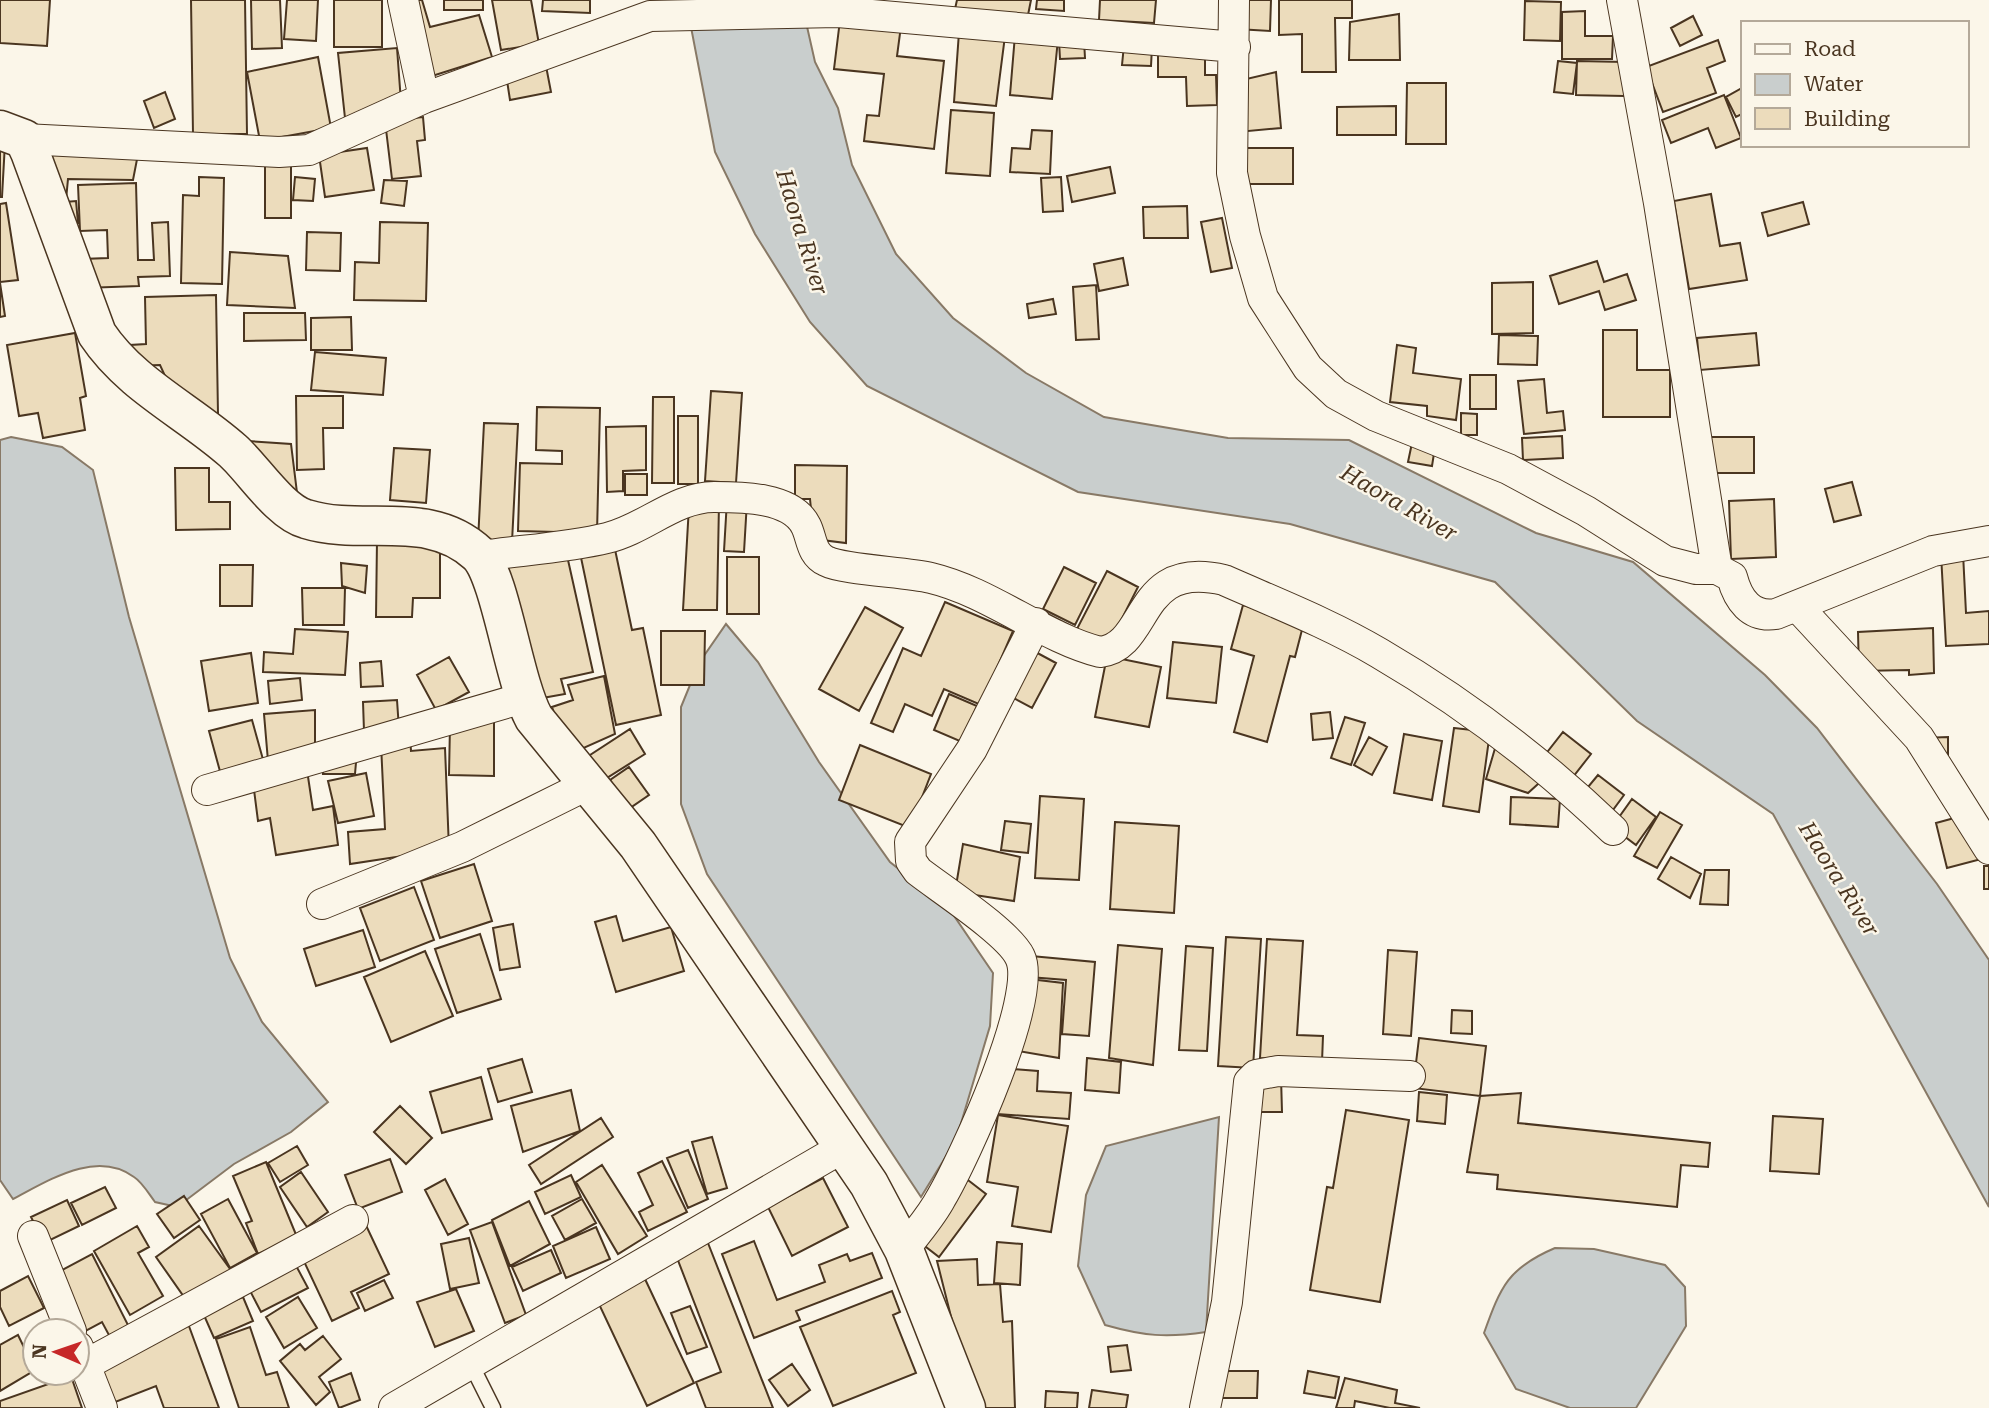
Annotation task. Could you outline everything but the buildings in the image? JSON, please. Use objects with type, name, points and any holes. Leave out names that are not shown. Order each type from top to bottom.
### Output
[{"type":"street","points":[[403,0],[424,97]]},
{"type":"street","points":[[1234,0],[1232,173],[1245,236],[1263,298],[1308,368],[1336,394],[1366,411],[1508,469],[1586,511],[1665,561],[1696,569],[1717,569],[1732,577],[1737,592],[1756,614],[1776,614],[1933,551],[1989,541]]},
{"type":"street","points":[[1622,0],[1661,217],[1717,569]]},
{"type":"street","points":[[966,1408],[904,1250],[869,1184],[842,1148],[678,901],[638,845],[540,727],[523,698],[491,577],[481,556],[460,540],[436,529],[325,524],[302,518],[286,506],[233,451],[114,359],[97,334],[12,135],[279,152],[309,150],[424,97],[636,13],[838,12],[1235,47]]},
{"type":"street","points":[[481,556],[607,538],[635,529],[694,499],[730,498],[782,505],[795,512],[806,525],[817,554],[827,562],[932,578],[962,587],[1093,650],[1107,651],[1119,645],[1171,582],[1202,575],[1224,580],[1378,653],[1472,714],[1574,793],[1613,830]]},
{"type":"street","points":[[1797,606],[1919,738],[1989,849]]},
{"type":"street","points":[[904,1250],[939,1202],[958,1168],[1011,1032],[1023,970],[1020,957],[1008,941],[918,871],[911,862],[910,842],[972,749],[1036,623]]},
{"type":"street","points":[[207,790],[523,698]]},
{"type":"street","points":[[322,904],[463,847],[587,785]]},
{"type":"street","points":[[1205,1408],[1227,1302],[1249,1082],[1256,1075],[1278,1071],[1410,1076]]},
{"type":"street","points":[[394,1408],[842,1148]]},
{"type":"street","points":[[91,1350],[354,1220]]},
{"type":"street","points":[[33,1236],[65,1317]]},
{"type":"street","points":[[91,1380],[102,1408]]},
{"type":"lane","points":[[471,1364],[493,1408]]},
{"type":"water","name":"Haora River","points":[[691,0],[801,0],[815,62],[838,108],[852,165],[896,254],[953,318],[1026,373],[1104,417],[1228,438],[1349,440],[1536,533],[1633,562],[1765,675],[1817,728],[1937,884],[1989,960],[1989,1207],[1773,814],[1637,721],[1495,582],[1290,524],[1078,492],[867,386],[810,322],[755,234],[715,152],[690,22]]},
{"type":"water","points":[[11,437],[62,447],[93,470],[129,617],[230,958],[262,1022],[328,1102],[291,1132],[234,1164],[177,1207],[155,1202],[134,1177],[119,1169],[104,1166],[72,1171],[13,1199],[0,1180],[0,440]]},
{"type":"water","points":[[726,624],[758,662],[819,762],[890,862],[950,910],[993,973],[990,1026],[956,1140],[921,1197],[707,874],[681,804],[681,707],[699,663]]},
{"type":"water","points":[[1219,1117],[1206,1332],[1155,1335],[1105,1325],[1078,1266],[1086,1195],[1106,1146]]},
{"type":"water","points":[[1555,1248],[1594,1249],[1665,1265],[1685,1287],[1686,1326],[1636,1408],[1570,1408],[1516,1389],[1484,1333],[1508,1280],[1526,1263]]}]
